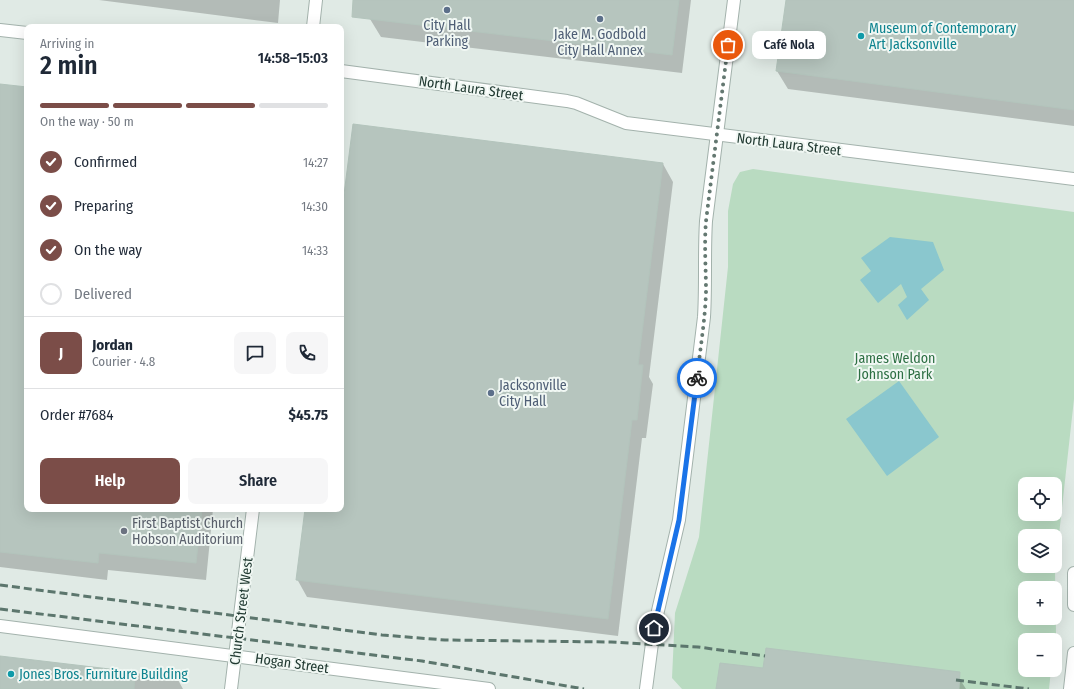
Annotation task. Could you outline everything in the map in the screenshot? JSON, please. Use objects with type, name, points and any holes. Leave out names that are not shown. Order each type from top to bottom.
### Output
[{"type":"street","points":[[313,24],[316,0]]},
{"type":"street","points":[[646,689],[654,628],[674,546],[682,495],[704,317],[706,292],[705,234],[734,0]]},
{"type":"street","points":[[0,30],[24,33]]},
{"type":"street","name":"North Laura Street","points":[[344,71],[567,101],[576,103],[626,123],[1074,179]]},
{"type":"street","name":"Church Street West","points":[[231,689],[253,512]]},
{"type":"street","points":[[1074,573],[1074,605]]},
{"type":"street","name":"Hogan Street","points":[[0,626],[489,689]]},
{"type":"street","points":[[1070,689],[1074,653]]},
{"type":"green space","name":"James Weldon Johnson Park","points":[[753,169],[1074,212],[1074,399],[1062,508],[1062,477],[1018,477],[1018,521],[1061,521],[1060,529],[1018,529],[1018,573],[1055,573],[1055,581],[1018,581],[1018,625],[1056,625],[1056,633],[1018,633],[1018,677],[1050,677],[1049,689],[682,689],[672,678],[675,613],[699,537],[728,267],[728,211],[733,184],[740,172]]},
{"type":"water","points":[[890,237],[933,242],[944,270],[921,289],[929,300],[907,320],[898,305],[907,297],[901,284],[878,303],[860,280],[871,271],[861,258]]},
{"type":"water","points":[[899,381],[939,437],[887,476],[846,419]]},
{"type":"building","name":"Jake M. Godbold City Hall Annex","points":[[353,0],[679,0],[672,55],[352,17]]},
{"type":"building","points":[[786,0],[1074,0],[1074,110],[776,71]]},
{"type":"building","points":[[0,84],[24,87],[24,512],[202,512],[196,563],[99,553],[98,563],[0,552]]},
{"type":"building","name":"Jacksonville City Hall","points":[[353,124],[663,163],[638,365],[643,365],[637,420],[632,420],[608,619],[296,580],[305,512],[344,512],[344,194]]},
{"type":"building","points":[[766,648],[960,672],[959,689],[716,689],[720,663],[763,668]]},
{"type":"building","points":[[0,656],[135,672],[134,689],[0,689]]},
{"type":"railway","points":[[0,585],[382,635],[445,640],[611,642],[698,647],[765,656]]},
{"type":"railway","points":[[0,609],[422,661],[584,689]]},
{"type":"railway","points":[[956,680],[1029,689]]},
{"type":"way so far","points":[[697,378],[706,292],[706,221],[728,45]]},
{"type":"place","name":"City Hall Parking","points":[[447,10]]},
{"type":"place","name":"Jake M. Godbold City Hall Annex","points":[[600,19]]},
{"type":"place","name":"Museum of Contemporary Art Jacksonville","points":[[861,36]]},
{"type":"place","name":"Café Nola","points":[[728,45]]},
{"type":"place","name":"Jacksonville City Hall","points":[[491,393]]},
{"type":"place","name":"First Baptist Church Hobson Auditorium","points":[[124,531]]},
{"type":"place","name":"Jones Bros. Furniture Building","points":[[11,674]]},
{"type":"route","points":[[654,628],[679,520],[697,378]]}]
